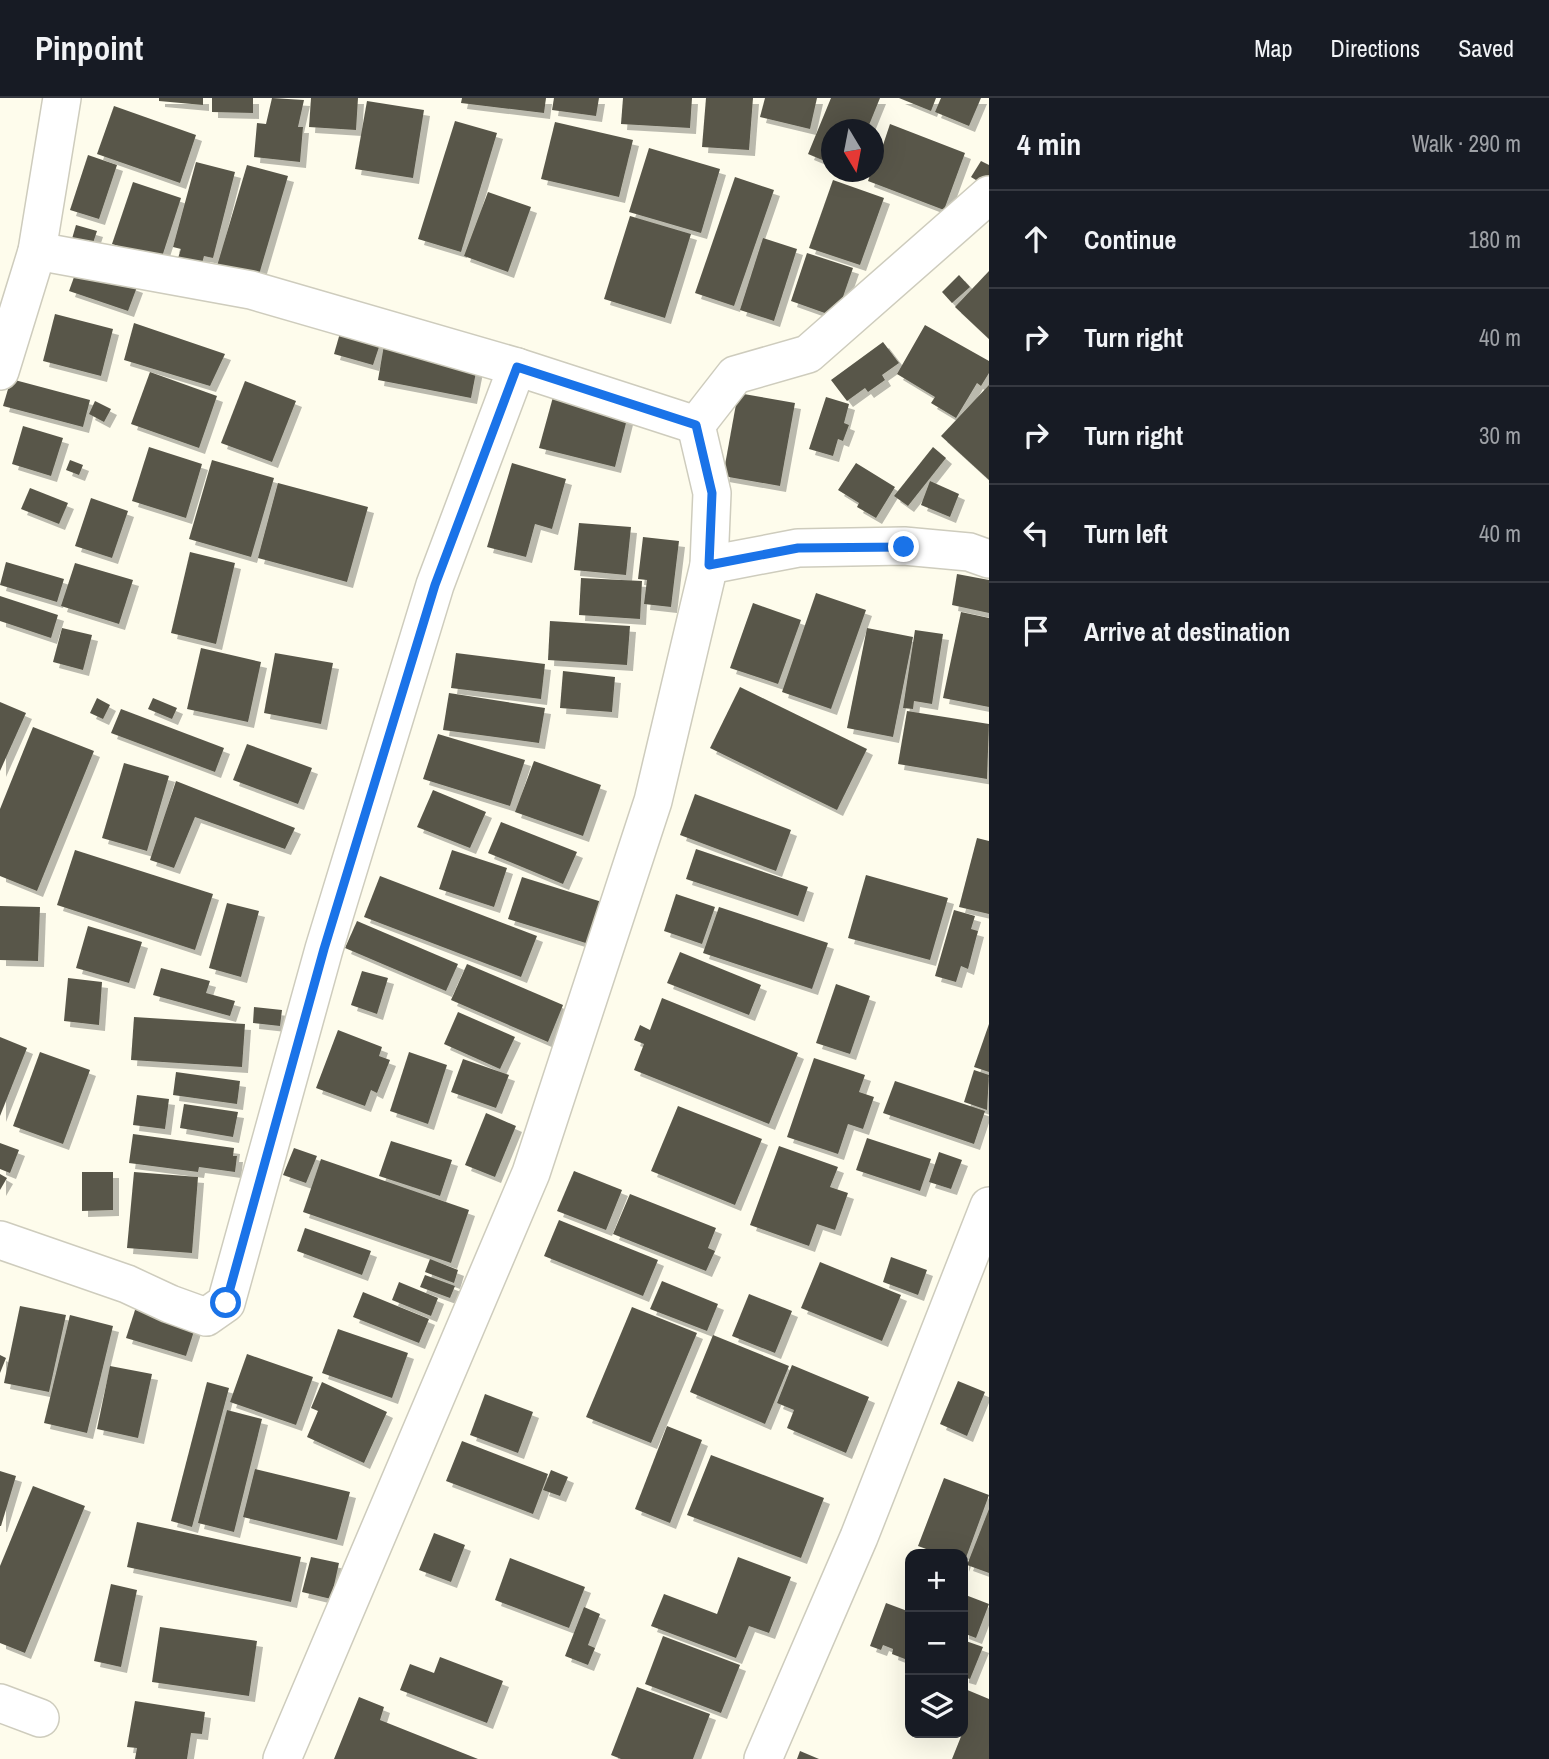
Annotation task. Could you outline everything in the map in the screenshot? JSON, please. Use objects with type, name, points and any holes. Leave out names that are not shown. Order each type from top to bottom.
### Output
[{"type":"street","points":[[0,372],[37,251],[62,98]]},
{"type":"street","points":[[696,425],[735,375],[808,354],[989,195]]},
{"type":"street","points":[[37,251],[251,290],[517,367],[696,425]]},
{"type":"street","points":[[0,1240],[127,1284],[206,1317],[226,1303],[313,985],[435,585],[517,367]]},
{"type":"street","points":[[282,1759],[531,1173],[653,801],[709,565],[712,493],[696,425]]},
{"type":"street","points":[[709,565],[798,548],[904,547],[969,552],[989,559]]},
{"type":"street","points":[[763,1759],[859,1537],[989,1206]]},
{"type":"street","points":[[0,1703],[40,1718]]},
{"type":"building","points":[[159,98],[203,98],[203,105],[159,101]]},
{"type":"building","points":[[212,98],[253,98],[253,113],[212,112]]},
{"type":"building","points":[[272,98],[304,100],[298,127],[303,127],[300,162],[254,157],[257,123],[266,124]]},
{"type":"building","points":[[311,98],[358,98],[356,130],[309,127]]},
{"type":"building","points":[[462,98],[546,98],[544,113],[461,103]]},
{"type":"building","points":[[554,98],[599,98],[596,116],[552,110]]},
{"type":"building","points":[[623,98],[692,98],[690,128],[621,124]]},
{"type":"building","points":[[706,98],[753,98],[749,150],[702,147]]},
{"type":"building","points":[[765,98],[817,98],[810,129],[760,117]]},
{"type":"building","points":[[831,98],[880,98],[871,119],[822,119]]},
{"type":"building","points":[[899,98],[936,98],[931,111]]},
{"type":"building","points":[[941,98],[981,98],[969,126],[935,112]]},
{"type":"building","points":[[367,101],[424,110],[413,178],[355,169]]},
{"type":"building","points":[[114,106],[196,135],[180,183],[97,154]]},
{"type":"building","points":[[455,121],[497,133],[461,252],[418,239]]},
{"type":"building","points":[[555,122],[633,140],[619,197],[541,179]]},
{"type":"building","points":[[821,122],[821,159],[808,154]]},
{"type":"building","points":[[890,124],[965,153],[944,210],[871,182],[884,182],[884,142]]},
{"type":"building","points":[[649,148],[720,169],[701,233],[629,212]]},
{"type":"building","points":[[88,155],[117,165],[99,219],[70,210]]},
{"type":"building","points":[[981,161],[989,165],[989,188],[971,177]]},
{"type":"building","points":[[196,162],[235,172],[213,258],[204,256],[201,267],[177,261],[181,249],[173,247]]},
{"type":"building","points":[[247,165],[288,176],[258,278],[217,266]]},
{"type":"building","points":[[735,177],[774,190],[734,306],[695,293]]},
{"type":"building","points":[[133,182],[181,198],[161,260],[112,244]]},
{"type":"building","points":[[832,182],[884,198],[860,265],[809,248]]},
{"type":"building","points":[[488,192],[531,207],[508,272],[464,256]]},
{"type":"building","points":[[630,216],[691,234],[665,318],[604,299]]},
{"type":"building","points":[[76,225],[97,231],[89,255],[69,249]]},
{"type":"building","points":[[763,238],[797,249],[774,321],[740,310]]},
{"type":"building","points":[[807,253],[853,268],[836,317],[791,301]]},
{"type":"building","points":[[78,266],[137,287],[128,311],[69,291]]},
{"type":"building","points":[[989,271],[989,339],[955,307]]},
{"type":"building","points":[[959,275],[970,287],[952,303],[942,292]]},
{"type":"building","points":[[55,314],[113,329],[101,376],[43,361]]},
{"type":"building","points":[[134,323],[225,354],[210,386],[124,360]]},
{"type":"building","points":[[925,325],[989,361],[989,373],[981,386],[977,383],[956,418],[931,403],[935,397],[897,374]]},
{"type":"building","points":[[342,326],[382,338],[373,365],[334,354]]},
{"type":"building","points":[[883,342],[899,363],[882,375],[885,380],[868,392],[865,388],[847,401],[831,380]]},
{"type":"building","points":[[384,345],[478,362],[471,398],[378,380]]},
{"type":"building","points":[[150,372],[217,396],[199,448],[131,424]]},
{"type":"building","points":[[11,379],[90,400],[83,427],[3,406]]},
{"type":"building","points":[[245,381],[296,401],[272,462],[221,443]]},
{"type":"building","points":[[989,385],[989,480],[941,436]]},
{"type":"building","points":[[738,393],[795,403],[780,486],[723,476]]},
{"type":"building","points":[[553,397],[628,415],[615,467],[539,448]]},
{"type":"building","points":[[826,397],[849,404],[844,423],[849,425],[843,441],[838,439],[833,456],[809,449]]},
{"type":"building","points":[[95,401],[111,409],[104,422],[89,414]]},
{"type":"building","points":[[23,426],[63,438],[51,476],[12,464]]},
{"type":"building","points":[[149,447],[202,464],[186,518],[132,501]]},
{"type":"building","points":[[933,447],[946,458],[908,506],[894,496]]},
{"type":"building","points":[[70,460],[83,465],[79,475],[66,470]]},
{"type":"building","points":[[212,460],[274,478],[251,557],[189,539]]},
{"type":"building","points":[[512,463],[566,479],[552,529],[535,524],[526,557],[487,547]]},
{"type":"building","points":[[856,463],[895,487],[876,518],[857,507],[859,503],[838,490]]},
{"type":"building","points":[[930,481],[959,494],[950,517],[921,505]]},
{"type":"building","points":[[278,483],[368,507],[347,582],[258,558]]},
{"type":"building","points":[[30,488],[68,503],[59,524],[21,509]]},
{"type":"building","points":[[91,498],[128,511],[112,558],[75,546]]},
{"type":"building","points":[[579,523],[631,527],[626,575],[574,570]]},
{"type":"building","points":[[643,537],[679,541],[671,607],[644,604],[647,580],[638,579]]},
{"type":"building","points":[[190,552],[235,563],[216,644],[171,633]]},
{"type":"building","points":[[6,562],[64,579],[57,602],[0,585]]},
{"type":"building","points":[[75,563],[133,580],[119,624],[61,606]]},
{"type":"building","points":[[957,574],[989,580],[989,613],[952,605]]},
{"type":"building","points":[[581,578],[642,581],[640,619],[579,615]]},
{"type":"building","points":[[816,593],[866,610],[831,709],[782,692]]},
{"type":"building","points":[[0,596],[58,615],[51,638],[0,621]]},
{"type":"building","points":[[753,603],[801,620],[778,684],[730,668]]},
{"type":"building","points":[[961,612],[989,618],[989,707],[943,698]]},
{"type":"building","points":[[550,621],[630,626],[627,665],[548,660]]},
{"type":"building","points":[[62,628],[92,635],[83,670],[53,662]]},
{"type":"building","points":[[867,628],[913,637],[893,737],[847,728]]},
{"type":"building","points":[[915,630],[943,634],[932,704],[914,701],[913,709],[903,708]]},
{"type":"building","points":[[201,648],[261,662],[248,722],[187,709]]},
{"type":"building","points":[[275,653],[333,663],[321,724],[264,713]]},
{"type":"building","points":[[456,653],[545,664],[541,699],[451,688]]},
{"type":"building","points":[[563,671],[615,677],[612,712],[560,708]]},
{"type":"building","points":[[740,687],[867,749],[837,810],[710,748]]},
{"type":"building","points":[[449,693],[545,708],[539,743],[443,730]]},
{"type":"building","points":[[97,698],[110,705],[103,719],[90,713]]},
{"type":"building","points":[[153,698],[177,708],[172,719],[148,709]]},
{"type":"building","points":[[0,702],[26,713],[0,771]]},
{"type":"building","points":[[121,709],[224,748],[215,772],[111,733]]},
{"type":"building","points":[[907,711],[989,724],[987,779],[898,764]]},
{"type":"building","points":[[33,727],[94,751],[37,891],[0,876],[0,809]]},
{"type":"building","points":[[438,734],[525,760],[510,806],[423,779]]},
{"type":"building","points":[[247,744],[312,768],[298,804],[233,780]]},
{"type":"building","points":[[534,761],[601,785],[583,836],[515,812]]},
{"type":"building","points":[[124,763],[169,776],[147,851],[102,838]]},
{"type":"building","points":[[176,781],[295,828],[285,849],[195,817],[174,868],[150,860]]},
{"type":"building","points":[[433,790],[486,812],[470,848],[417,827]]},
{"type":"building","points":[[695,794],[791,830],[776,871],[680,835]]},
{"type":"building","points":[[501,822],[577,852],[563,884],[488,853]]},
{"type":"building","points":[[977,838],[989,841],[989,914],[959,907]]},
{"type":"building","points":[[696,849],[808,887],[798,916],[686,879]]},
{"type":"building","points":[[75,850],[213,894],[195,950],[57,905]]},
{"type":"building","points":[[452,850],[507,868],[494,907],[439,889]]},
{"type":"building","points":[[866,875],[948,898],[930,960],[848,938]]},
{"type":"building","points":[[380,876],[537,936],[521,977],[364,917]]},
{"type":"building","points":[[522,877],[602,902],[589,944],[508,919]]},
{"type":"building","points":[[676,894],[715,907],[702,944],[664,931]]},
{"type":"building","points":[[227,903],[259,911],[241,977],[209,968]]},
{"type":"building","points":[[0,906],[40,907],[38,961],[0,960]]},
{"type":"building","points":[[719,907],[828,943],[812,989],[703,953]]},
{"type":"building","points":[[954,910],[975,916],[971,929],[978,931],[968,969],[961,966],[956,982],[935,976]]},
{"type":"building","points":[[357,921],[458,964],[446,991],[345,948]]},
{"type":"building","points":[[88,926],[142,942],[129,983],[76,968]]},
{"type":"building","points":[[680,952],[761,985],[749,1015],[667,983]]},
{"type":"building","points":[[467,964],[563,1005],[548,1042],[451,1000]]},
{"type":"building","points":[[161,968],[210,981],[206,993],[235,1001],[230,1016],[153,995]]},
{"type":"building","points":[[362,971],[388,978],[377,1014],[351,1005]]},
{"type":"building","points":[[68,978],[102,982],[99,1025],[64,1021]]},
{"type":"building","points":[[836,984],[870,996],[850,1054],[816,1043]]},
{"type":"building","points":[[662,998],[798,1053],[769,1124],[634,1070],[644,1044],[634,1040],[640,1025],[650,1030]]},
{"type":"building","points":[[254,1007],[282,1010],[280,1026],[253,1023]]},
{"type":"building","points":[[458,1012],[515,1037],[500,1069],[444,1044]]},
{"type":"building","points":[[134,1017],[245,1024],[242,1067],[131,1060]]},
{"type":"building","points":[[989,1024],[989,1072],[974,1067]]},
{"type":"building","points":[[338,1030],[382,1047],[379,1056],[390,1060],[377,1093],[371,1090],[365,1106],[316,1088]]},
{"type":"building","points":[[0,1037],[27,1048],[0,1116]]},
{"type":"building","points":[[40,1052],[90,1070],[63,1144],[13,1126]]},
{"type":"building","points":[[409,1052],[447,1065],[428,1124],[390,1111]]},
{"type":"building","points":[[814,1058],[865,1075],[859,1092],[874,1097],[863,1129],[848,1124],[838,1154],[787,1137]]},
{"type":"building","points":[[463,1059],[509,1075],[496,1108],[451,1092]]},
{"type":"building","points":[[974,1070],[989,1075],[987,1110],[964,1102]]},
{"type":"building","points":[[176,1072],[240,1081],[237,1104],[173,1095]]},
{"type":"building","points":[[895,1081],[985,1111],[974,1144],[883,1113]]},
{"type":"building","points":[[137,1095],[169,1099],[165,1129],[133,1125]]},
{"type":"building","points":[[184,1104],[238,1112],[233,1137],[180,1128]]},
{"type":"building","points":[[678,1106],[762,1139],[735,1205],[651,1171]]},
{"type":"building","points":[[486,1113],[516,1126],[495,1177],[465,1165]]},
{"type":"building","points":[[133,1134],[234,1148],[233,1156],[237,1156],[235,1172],[199,1167],[198,1172],[129,1163]]},
{"type":"building","points":[[867,1138],[931,1159],[920,1191],[856,1170]]},
{"type":"building","points":[[391,1141],[452,1160],[440,1196],[379,1176]]},
{"type":"building","points":[[0,1143],[19,1150],[10,1173],[0,1169]]},
{"type":"building","points":[[779,1146],[838,1167],[830,1187],[848,1193],[835,1230],[817,1224],[809,1246],[750,1225]]},
{"type":"building","points":[[294,1148],[317,1156],[306,1183],[283,1175]]},
{"type":"building","points":[[939,1152],[962,1160],[951,1189],[929,1182]]},
{"type":"building","points":[[321,1159],[469,1210],[451,1263],[303,1212]]},
{"type":"building","points":[[574,1171],[622,1190],[606,1230],[557,1211]]},
{"type":"building","points":[[82,1172],[113,1172],[113,1210],[82,1211]]},
{"type":"building","points":[[134,1172],[198,1177],[192,1253],[127,1248]]},
{"type":"building","points":[[0,1174],[7,1178],[0,1190]]},
{"type":"building","points":[[630,1194],[716,1228],[708,1248],[715,1251],[706,1271],[613,1234]]},
{"type":"building","points":[[559,1220],[658,1260],[643,1296],[544,1256]]},
{"type":"building","points":[[305,1228],[371,1251],[362,1275],[297,1251]]},
{"type":"building","points":[[891,1257],[927,1270],[918,1295],[883,1282]]},
{"type":"building","points":[[430,1259],[458,1270],[454,1283],[425,1272]]},
{"type":"building","points":[[820,1262],[901,1295],[882,1341],[801,1308]]},
{"type":"building","points":[[425,1275],[455,1286],[450,1298],[420,1287]]},
{"type":"building","points":[[662,1281],[718,1304],[707,1331],[650,1309]]},
{"type":"building","points":[[399,1282],[438,1298],[431,1316],[392,1300]]},
{"type":"building","points":[[363,1292],[429,1319],[419,1343],[353,1317]]},
{"type":"building","points":[[749,1294],[792,1311],[775,1353],[732,1336]]},
{"type":"building","points":[[20,1306],[66,1315],[49,1392],[4,1383]]},
{"type":"building","points":[[136,1307],[196,1325],[186,1356],[126,1338]]},
{"type":"building","points":[[632,1307],[697,1333],[651,1443],[586,1417]]},
{"type":"building","points":[[70,1315],[113,1326],[87,1433],[44,1423]]},
{"type":"building","points":[[338,1329],[408,1353],[392,1398],[322,1373]]},
{"type":"building","points":[[713,1335],[789,1366],[765,1424],[690,1392]]},
{"type":"building","points":[[247,1354],[313,1377],[296,1425],[230,1402]]},
{"type":"building","points":[[0,1355],[6,1358],[0,1373]]},
{"type":"building","points":[[792,1365],[869,1397],[846,1453],[787,1428],[794,1410],[777,1403]]},
{"type":"building","points":[[110,1366],[152,1374],[138,1438],[97,1429]]},
{"type":"building","points":[[958,1381],[985,1392],[967,1436],[940,1424]]},
{"type":"building","points":[[207,1382],[229,1388],[192,1527],[171,1521]]},
{"type":"building","points":[[322,1382],[387,1412],[364,1463],[307,1437],[318,1411],[311,1408]]},
{"type":"building","points":[[485,1394],[533,1412],[518,1453],[470,1435]]},
{"type":"building","points":[[227,1410],[262,1419],[234,1532],[198,1523]]},
{"type":"building","points":[[667,1426],[702,1440],[670,1523],[635,1509]]},
{"type":"building","points":[[462,1441],[548,1474],[533,1514],[446,1481]]},
{"type":"building","points":[[711,1455],[824,1498],[801,1558],[687,1515]]},
{"type":"building","points":[[255,1469],[350,1492],[337,1540],[243,1517]]},
{"type":"building","points":[[551,1470],[568,1477],[560,1496],[543,1490]]},
{"type":"building","points":[[0,1471],[16,1476],[1,1526],[0,1526]]},
{"type":"building","points":[[944,1478],[989,1495],[968,1552],[968,1549],[926,1549],[918,1546]]},
{"type":"building","points":[[33,1486],[85,1506],[25,1653],[0,1643],[0,1566]]},
{"type":"building","points":[[989,1509],[989,1573],[968,1565]]},
{"type":"building","points":[[137,1522],[301,1557],[291,1602],[127,1567]]},
{"type":"building","points":[[434,1533],[465,1545],[451,1582],[419,1570]]},
{"type":"building","points":[[311,1557],[339,1563],[331,1599],[302,1592]]},
{"type":"building","points":[[738,1557],[791,1577],[769,1633],[749,1626],[736,1658],[651,1626],[664,1594],[717,1614]]},
{"type":"building","points":[[510,1558],[585,1587],[569,1628],[495,1600]]},
{"type":"building","points":[[111,1584],[137,1590],[121,1667],[94,1661]]},
{"type":"building","points":[[968,1596],[989,1604],[976,1638],[968,1635]]},
{"type":"building","points":[[886,1603],[905,1610],[905,1659],[892,1654],[893,1649],[883,1645],[881,1650],[870,1646]]},
{"type":"building","points":[[584,1607],[600,1614],[588,1645],[595,1648],[588,1665],[565,1656]]},
{"type":"building","points":[[160,1627],[257,1641],[249,1696],[152,1682]]},
{"type":"building","points":[[663,1636],[740,1665],[721,1713],[645,1684]]},
{"type":"building","points":[[968,1642],[983,1647],[968,1678]]},
{"type":"building","points":[[440,1657],[503,1681],[487,1723],[400,1690],[410,1664],[434,1673]]},
{"type":"building","points":[[637,1687],[710,1714],[693,1759],[621,1759],[611,1755]]},
{"type":"building","points":[[968,1690],[989,1699],[989,1759],[952,1759],[960,1738],[968,1738]]},
{"type":"building","points":[[359,1697],[384,1707],[380,1720],[478,1759],[334,1759]]},
{"type":"building","points":[[135,1701],[205,1712],[202,1734],[191,1733],[187,1759],[135,1759],[137,1748],[127,1747]]},
{"type":"building","points":[[800,1751],[819,1759],[797,1759]]},
{"type":"route","points":[[226,1303],[324,949],[435,585],[517,367],[696,425],[712,493],[709,565],[798,548],[904,547]]}]
